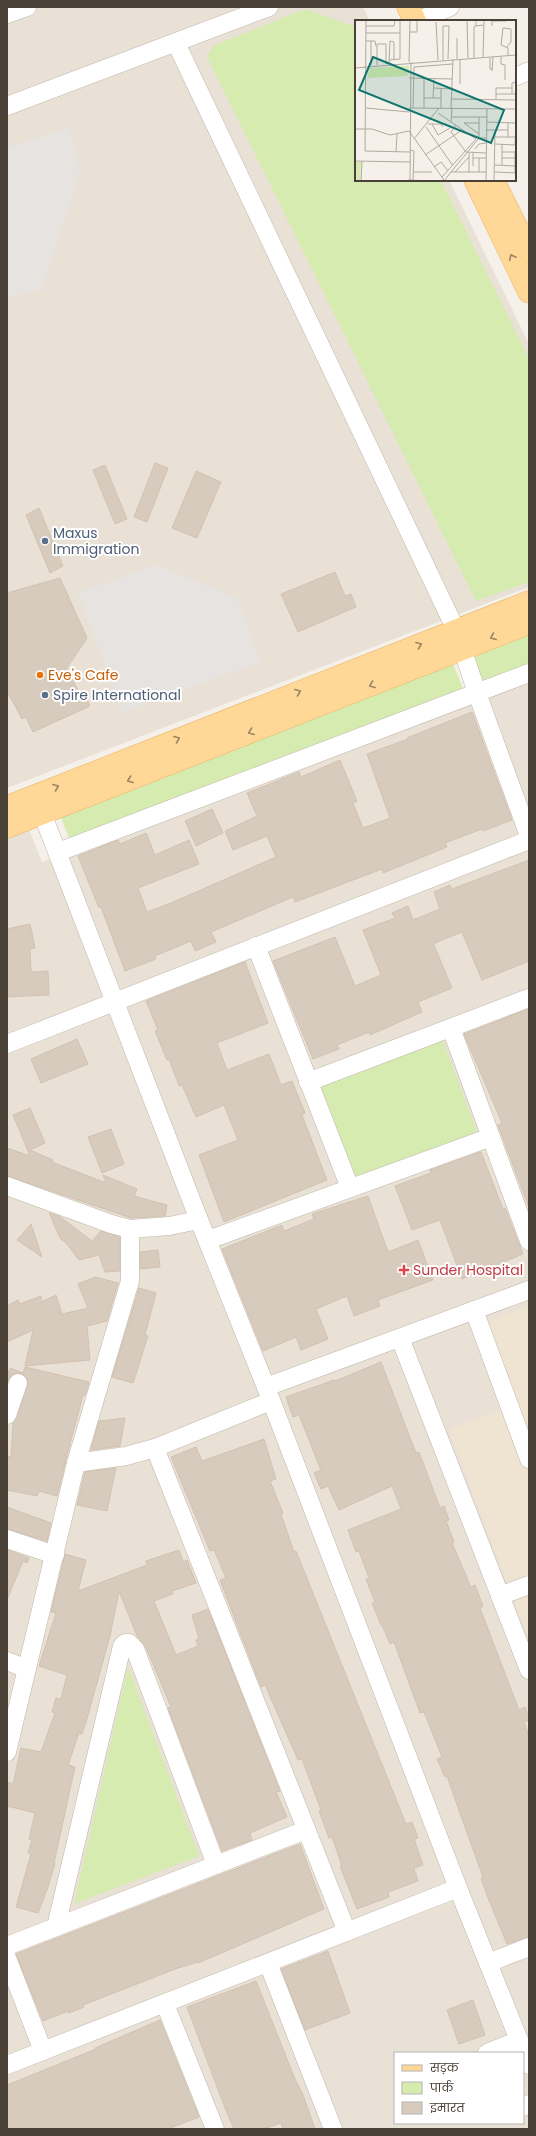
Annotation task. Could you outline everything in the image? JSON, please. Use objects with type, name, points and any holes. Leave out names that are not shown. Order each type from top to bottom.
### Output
[{"type":"main road","points":[[392,7],[398,20]]},
{"type":"main road","points":[[408,7],[415,20]]},
{"type":"main road","points":[[475,181],[529,292]]},
{"type":"main road","points":[[494,181],[524,229],[529,252]]},
{"type":"main road","points":[[7,827],[39,805],[459,640],[529,602]]},
{"type":"main road","points":[[459,640],[529,623]]},
{"type":"main road","points":[[7,807],[39,805]]},
{"type":"street","points":[[7,14],[27,7]]},
{"type":"street","points":[[7,106],[269,7]]},
{"type":"street","points":[[418,20],[450,7]]},
{"type":"street","points":[[176,43],[459,640],[529,836]]},
{"type":"street","points":[[516,77],[529,71]]},
{"type":"street","points":[[58,852],[529,673]]},
{"type":"street","points":[[39,805],[199,1220],[269,1394],[458,1888],[524,2052]]},
{"type":"street","points":[[7,1044],[529,840]]},
{"type":"street","points":[[256,946],[350,1188]]},
{"type":"street","points":[[308,1082],[529,998]]},
{"type":"street","points":[[451,1028],[529,1241]]},
{"type":"street","points":[[208,1240],[490,1137]]},
{"type":"street","points":[[7,1186],[111,1224],[130,1229],[169,1226],[199,1220]]},
{"type":"street","points":[[7,1752],[76,1463],[130,1281],[130,1229]]},
{"type":"street","points":[[76,1463],[126,1456],[155,1448],[269,1394],[400,1338],[529,1290]]},
{"type":"street","points":[[474,1310],[529,1458]]},
{"type":"street","points":[[400,1338],[529,1670]]},
{"type":"street","points":[[7,1415],[18,1383]]},
{"type":"street","points":[[155,1448],[347,1932]]},
{"type":"street","points":[[7,1539],[55,1555]]},
{"type":"street","points":[[500,1596],[529,1585]]},
{"type":"street","points":[[56,1927],[122,1646],[125,1643],[129,1643],[135,1649],[216,1865]]},
{"type":"street","points":[[7,1661],[27,1669]]},
{"type":"street","points":[[7,1946],[306,1830]]},
{"type":"street","points":[[7,2065],[458,1888]]},
{"type":"street","points":[[488,1963],[529,1947]]},
{"type":"street","points":[[7,1958],[43,2051]]},
{"type":"street","points":[[268,1963],[333,2129]]},
{"type":"street","points":[[165,2004],[212,2128]]},
{"type":"street","points":[[490,2052],[519,2040]]},
{"type":"street","points":[[524,2052],[529,2065]]},
{"type":"shaded area","points":[[7,7],[363,7],[370,20],[355,20],[355,181],[449,181],[529,344],[529,587],[7,788]]},
{"type":"shaded area","points":[[69,127],[80,170],[42,289],[7,298],[7,148]]},
{"type":"shaded area","points":[[157,565],[237,598],[260,662],[122,712],[78,593]]},
{"type":"shaded area","points":[[529,683],[529,2129],[7,2129],[7,835],[28,827],[42,862]]},
{"type":"shaded area","points":[[529,1306],[529,1638],[449,1430],[503,1409],[472,1328]]},
{"type":"green space","points":[[305,9],[355,27],[355,181],[441,181],[529,359],[529,582],[476,601],[207,57],[213,46]]},
{"type":"green space","points":[[529,635],[529,666],[479,685],[467,659]]},
{"type":"green space","points":[[453,664],[464,691],[70,840],[61,818]]},
{"type":"green space","points":[[443,1041],[477,1132],[356,1178],[321,1087]]},
{"type":"green space","points":[[128,1667],[199,1856],[74,1904]]},
{"type":"building","points":[[155,463],[168,468],[147,522],[134,517]]},
{"type":"building","points":[[105,465],[127,519],[115,524],[93,470]]},
{"type":"building","points":[[196,471],[221,482],[197,538],[172,528]]},
{"type":"building","name":"Maxus Immigration","points":[[39,508],[63,566],[50,573],[26,515]]},
{"type":"building","points":[[335,572],[345,596],[351,594],[356,607],[298,632],[281,594]]},
{"type":"building","points":[[60,578],[87,638],[67,668],[80,695],[84,694],[90,706],[33,732],[26,717],[22,719],[7,691],[7,593]]},
{"type":"building","points":[[472,712],[512,820],[483,831],[482,829],[445,843],[447,847],[383,873],[382,869],[295,902],[293,897],[211,932],[216,942],[195,951],[191,941],[155,956],[156,959],[125,971],[101,907],[99,908],[78,856],[118,840],[120,844],[146,833],[155,855],[189,840],[199,864],[138,888],[147,912],[276,857],[267,836],[233,850],[225,831],[257,816],[247,793],[299,772],[301,777],[340,760],[357,801],[353,803],[363,828],[390,818],[367,754],[408,739],[407,738]]},
{"type":"building","points":[[212,809],[223,833],[196,846],[185,821]]},
{"type":"building","points":[[529,860],[529,961],[482,980],[462,932],[435,943],[434,945],[452,988],[418,1002],[422,1012],[370,1035],[369,1032],[337,1045],[339,1049],[313,1059],[273,961],[335,937],[355,986],[381,975],[363,930],[395,918],[392,913],[408,906],[413,920],[440,909],[434,892],[450,885],[452,889]]},
{"type":"building","points":[[30,924],[35,948],[30,949],[31,972],[48,971],[49,995],[7,997],[7,929]]},
{"type":"building","points":[[245,962],[268,1023],[217,1043],[227,1070],[269,1054],[281,1085],[292,1081],[305,1113],[302,1115],[327,1180],[224,1222],[199,1155],[238,1140],[224,1105],[196,1117],[182,1085],[179,1086],[169,1059],[167,1060],[155,1031],[158,1030],[146,1001]]},
{"type":"building","points":[[529,1009],[528,1205],[498,1125],[502,1123],[464,1034]]},
{"type":"building","points":[[77,1039],[88,1064],[41,1083],[31,1059]]},
{"type":"building","points":[[30,1108],[45,1143],[30,1150],[53,1160],[52,1162],[106,1183],[103,1175],[137,1189],[134,1196],[167,1205],[165,1216],[131,1218],[7,1176],[7,1148],[30,1156],[13,1115]]},
{"type":"building","points":[[111,1129],[124,1164],[102,1173],[88,1137]]},
{"type":"building","points":[[481,1152],[503,1209],[505,1208],[523,1254],[462,1279],[440,1220],[412,1230],[395,1186],[431,1173],[430,1170]]},
{"type":"building","points":[[368,1196],[388,1252],[418,1240],[433,1280],[378,1300],[380,1306],[354,1316],[347,1296],[316,1309],[328,1339],[301,1350],[296,1337],[263,1351],[222,1249],[282,1225],[284,1231],[314,1219],[312,1214]]},
{"type":"building","points":[[49,1213],[59,1216],[92,1241],[101,1231],[120,1237],[120,1271],[105,1272],[99,1255],[79,1260],[67,1244],[60,1238]]},
{"type":"building","points":[[31,1224],[42,1257],[17,1240]]},
{"type":"building","points":[[158,1250],[160,1267],[140,1269],[140,1252]]},
{"type":"building","points":[[95,1277],[118,1283],[107,1321],[87,1326],[90,1360],[25,1366],[33,1330],[7,1342],[7,1306],[18,1300],[20,1304],[41,1296],[41,1302],[56,1295],[62,1314],[88,1308],[78,1284]]},
{"type":"building","points":[[139,1288],[156,1293],[145,1335],[148,1336],[133,1383],[112,1377]]},
{"type":"building","points":[[381,1362],[416,1453],[419,1452],[440,1508],[444,1506],[449,1520],[446,1521],[454,1542],[452,1543],[471,1587],[475,1585],[483,1606],[480,1608],[519,1710],[525,1707],[529,1717],[529,1720],[524,1722],[529,1736],[529,1937],[507,1944],[488,1898],[481,1878],[483,1877],[447,1776],[445,1777],[437,1759],[442,1757],[424,1712],[420,1713],[394,1642],[390,1644],[381,1625],[372,1603],[375,1602],[366,1579],[369,1578],[359,1551],[356,1552],[348,1530],[401,1509],[392,1486],[339,1510],[328,1486],[321,1489],[314,1473],[321,1470],[299,1415],[293,1417],[286,1397],[334,1380],[335,1381]]},
{"type":"building","points":[[25,1367],[89,1382],[85,1395],[83,1395],[67,1455],[64,1456],[67,1456],[57,1496],[39,1491],[37,1496],[7,1490],[7,1456],[11,1457],[13,1423],[17,1418],[28,1381],[26,1376],[21,1373],[11,1375],[7,1383],[7,1377],[10,1368],[23,1373]]},
{"type":"building","points":[[125,1418],[120,1446],[91,1450],[99,1421]]},
{"type":"building","points":[[264,1439],[276,1479],[270,1481],[283,1513],[281,1514],[294,1552],[296,1551],[406,1824],[412,1822],[418,1838],[414,1839],[423,1865],[414,1868],[418,1881],[388,1892],[389,1897],[357,1909],[340,1866],[342,1866],[332,1837],[329,1838],[319,1811],[321,1810],[302,1759],[298,1760],[265,1685],[261,1687],[220,1580],[226,1578],[214,1550],[210,1551],[171,1457],[196,1447],[202,1461]]},
{"type":"building","points":[[116,1468],[107,1511],[77,1505],[85,1472]]},
{"type":"building","points":[[7,1507],[51,1523],[47,1541],[7,1529]]},
{"type":"building","points":[[7,1550],[29,1558],[27,1563],[23,1561],[7,1600]]},
{"type":"building","points":[[179,1550],[183,1562],[187,1560],[196,1583],[172,1591],[173,1594],[154,1601],[176,1655],[198,1646],[196,1640],[199,1639],[192,1615],[208,1609],[280,1791],[276,1792],[287,1817],[250,1833],[252,1840],[222,1851],[168,1708],[171,1707],[145,1645],[137,1636],[119,1591],[110,1636],[86,1722],[82,1734],[79,1733],[68,1765],[75,1767],[55,1863],[48,1887],[38,1913],[16,1907],[31,1854],[28,1853],[32,1840],[29,1839],[35,1813],[7,1806],[7,1782],[13,1784],[21,1748],[41,1752],[55,1713],[52,1712],[56,1698],[61,1699],[67,1675],[39,1666],[56,1613],[51,1612],[65,1554],[86,1560],[78,1591],[147,1565],[146,1561]]},
{"type":"building","points":[[300,1844],[324,1909],[198,1963],[178,1968],[83,2005],[84,2007],[69,2013],[68,2011],[43,2021],[16,1954]]},
{"type":"building","points":[[328,1951],[350,2013],[305,2030],[281,1969]]},
{"type":"building","points":[[256,1981],[295,2079],[303,2095],[315,2129],[283,2129],[281,2123],[264,2129],[234,2129],[225,2108],[187,2007]]},
{"type":"building","points":[[473,2000],[485,2035],[459,2044],[447,2010]]},
{"type":"building","points":[[160,2020],[199,2117],[168,2129],[7,2129],[7,2085],[96,2049],[95,2048]]},
{"type":"place","name":"Maxus Immigration","points":[[45,541]]},
{"type":"place","name":"Eve's Cafe","points":[[40,675]]},
{"type":"place","name":"Spire International","points":[[45,695]]},
{"type":"place","name":"Sunder Hospital","points":[[404,1270]]}]
